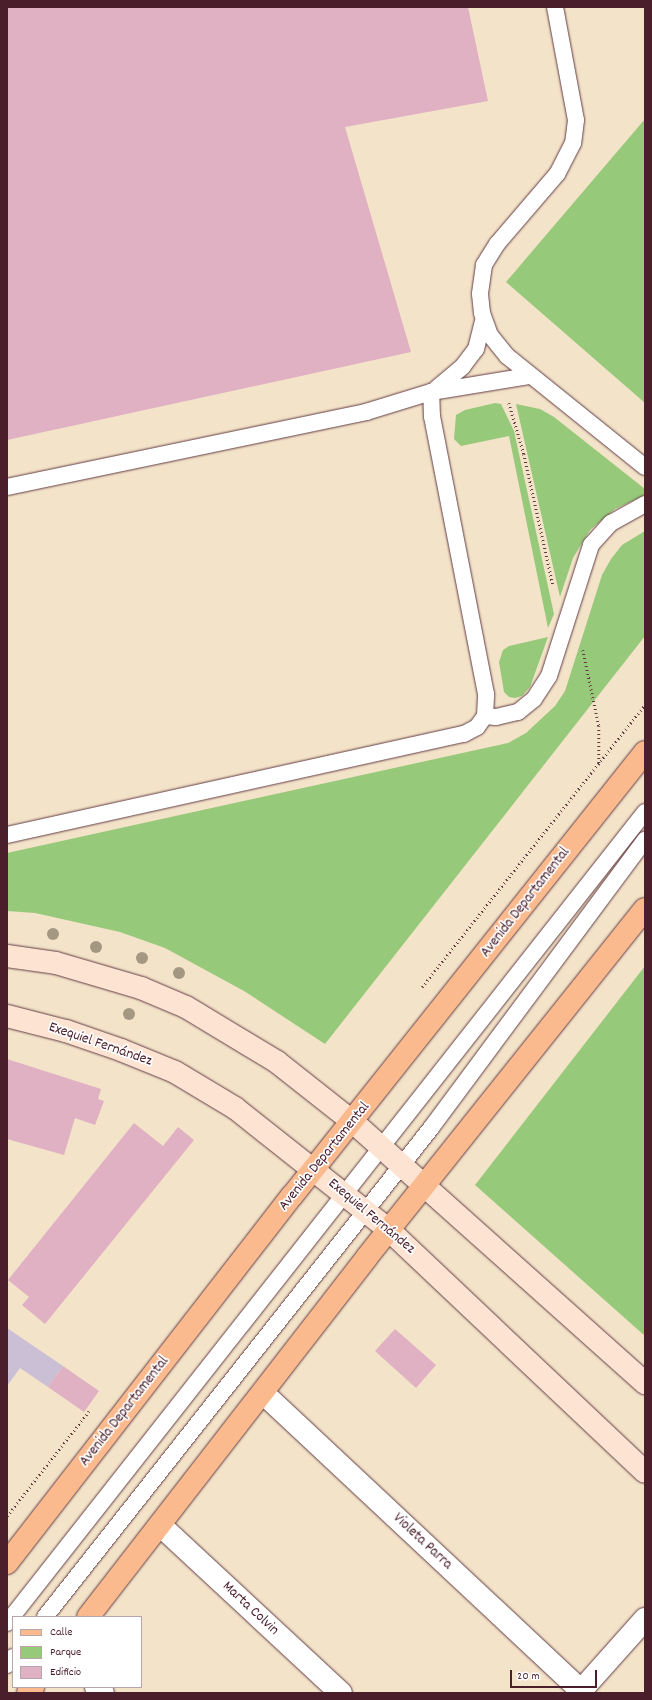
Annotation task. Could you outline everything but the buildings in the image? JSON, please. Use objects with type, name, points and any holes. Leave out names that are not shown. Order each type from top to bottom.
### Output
[{"type":"main road","name":"Avenida Departamental","points":[[7,1563],[314,1170],[645,752]]},
{"type":"main road","points":[[89,1616],[389,1230],[645,909]]},
{"type":"main road","points":[[7,956],[94,972],[186,1007],[277,1062],[353,1122],[402,1164],[645,1383]]},
{"type":"main road","name":"Exequiel Fernández","points":[[7,1016],[66,1031],[121,1050],[175,1072],[235,1108],[389,1230],[637,1456],[645,1472]]},
{"type":"street","name":"Violeta Parra","points":[[263,1392],[580,1692]]},
{"type":"street","name":"Marta Colvin","points":[[160,1524],[341,1693]]},
{"type":"street","points":[[580,1692],[645,1619]]},
{"type":"lane","points":[[431,392],[463,366],[479,342],[483,321],[480,294],[484,266],[497,244],[557,174],[573,143],[576,120],[555,7]]},
{"type":"lane","points":[[483,321],[499,348],[529,376],[645,467]]},
{"type":"lane","points":[[7,487],[366,412],[431,392],[493,380],[529,376]]},
{"type":"lane","points":[[7,835],[464,734],[477,727],[485,716],[486,694],[432,417],[431,392]]},
{"type":"lane","points":[[485,716],[496,717],[518,712],[534,700],[549,676],[565,618],[591,545],[611,523],[645,504]]},
{"type":"lane","points":[[13,1616],[344,1195],[383,1148],[645,812]]},
{"type":"lane","points":[[46,1616],[402,1164],[509,1025],[645,840]]},
{"type":"path","points":[[493,380],[511,405],[558,606],[581,642],[599,726],[598,764]]},
{"type":"shaded area","points":[[7,1328],[63,1366],[48,1387],[20,1368],[7,1386]]},
{"type":"green space","points":[[645,119],[645,403],[506,282]]},
{"type":"green space","points":[[495,403],[501,404],[514,431],[554,614],[548,628],[509,436],[461,446],[454,439],[456,415],[465,410]]},
{"type":"green space","points":[[516,404],[540,409],[554,417],[645,489],[645,495],[615,509],[590,530],[573,558],[560,597]]},
{"type":"green space","points":[[645,531],[645,636],[325,1044],[244,991],[165,948],[120,932],[35,913],[7,911],[7,853],[508,743],[526,733],[555,706],[565,691],[602,575],[611,559],[622,545]]},
{"type":"green space","points":[[548,637],[530,687],[522,696],[515,698],[509,697],[504,692],[499,662],[503,650],[509,646]]},
{"type":"green space","points":[[645,966],[645,1336],[475,1185]]}]
